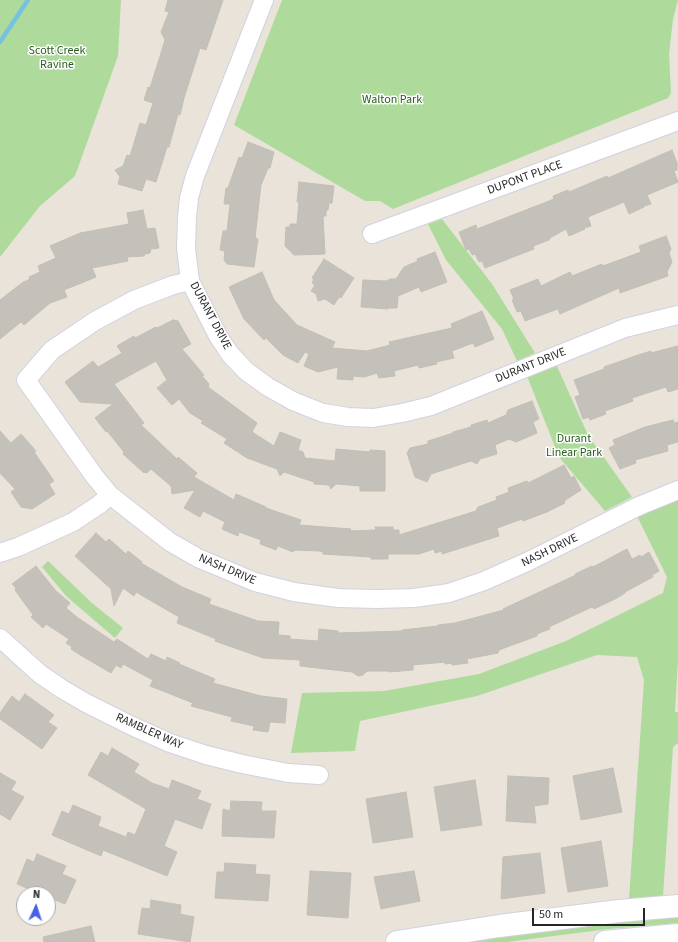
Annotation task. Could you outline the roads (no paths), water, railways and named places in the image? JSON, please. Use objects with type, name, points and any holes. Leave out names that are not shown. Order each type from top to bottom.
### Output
[{"type":"main road","points":[[397,942],[499,926],[619,911],[678,906]]},
{"type":"main road","points":[[605,942],[678,935]]},
{"type":"street","name":"DURANT DRIVE","points":[[264,0],[195,176],[189,198],[187,217],[186,248],[190,280],[218,336],[230,354],[246,371],[268,387],[293,401],[323,413],[348,417],[373,418],[402,414],[431,406],[625,328],[678,314]]},
{"type":"street","name":"DUPONT PLACE","points":[[372,234],[678,121]]},
{"type":"street","name":"NASH DRIVE","points":[[190,280],[134,300],[95,321],[52,350],[26,380],[95,477],[110,495],[170,542],[198,558],[255,582],[294,592],[338,598],[414,598],[449,592],[484,581],[529,561],[639,506],[678,490]]},
{"type":"street","points":[[0,553],[18,547],[73,522],[100,504],[110,495]]},
{"type":"street","name":"RAMBLER WAY","points":[[0,638],[40,674],[62,689],[132,726],[170,743],[206,755],[242,764],[288,773],[319,775]]},
{"type":"waterway","points":[[0,42],[28,0]]},
{"type":"park label","name":"Scott Creek Ravine","points":[[57,58]]},
{"type":"park label","name":"Walton Park","points":[[392,100]]},
{"type":"park label","name":"Durant Linear Park","points":[[574,446]]}]
